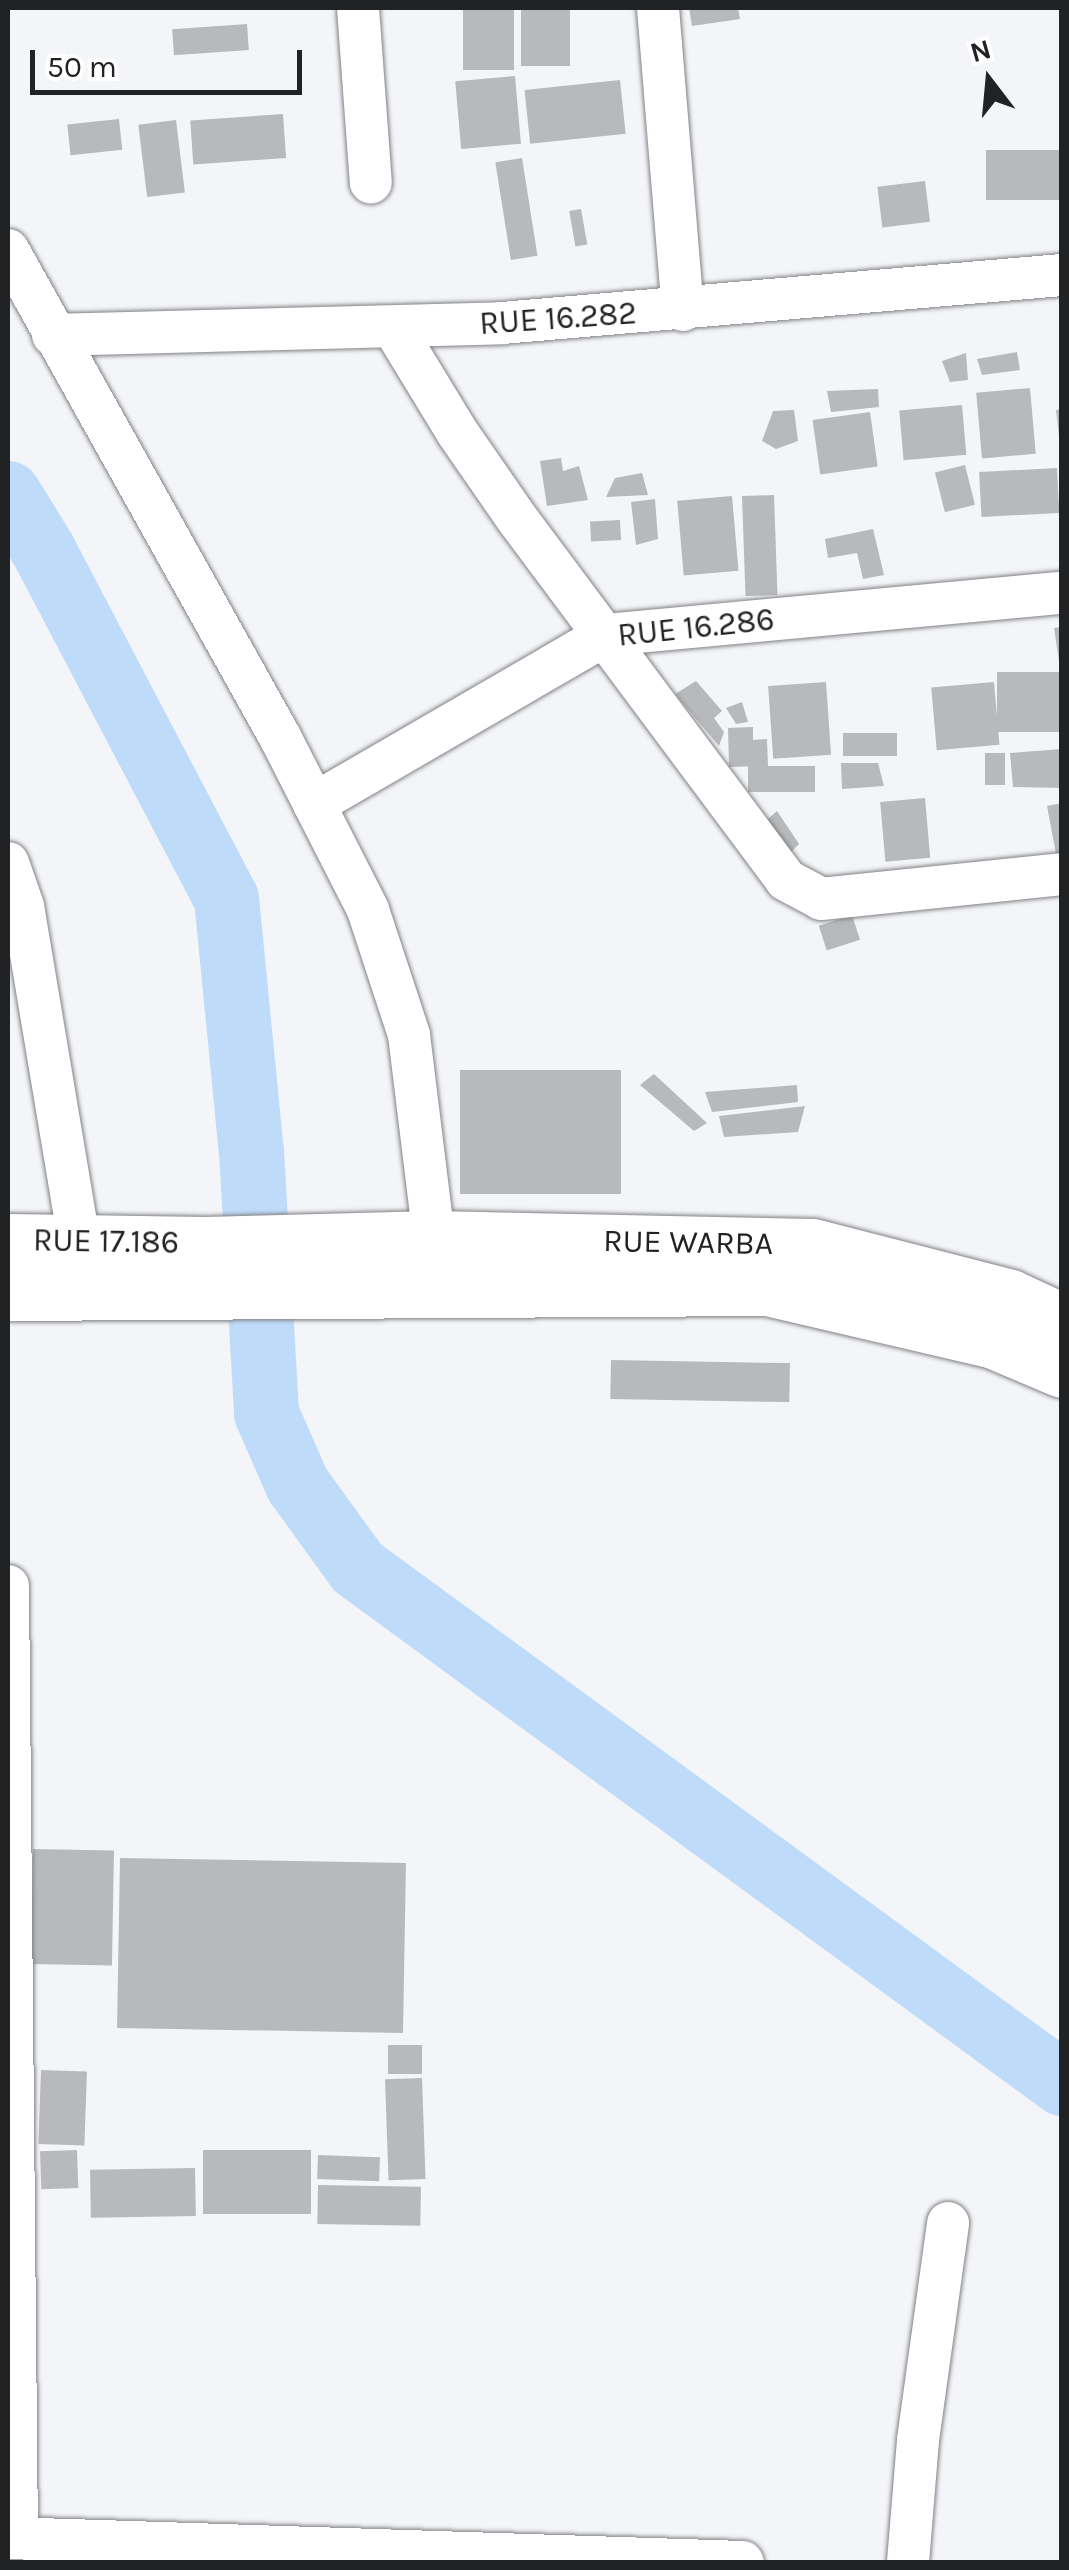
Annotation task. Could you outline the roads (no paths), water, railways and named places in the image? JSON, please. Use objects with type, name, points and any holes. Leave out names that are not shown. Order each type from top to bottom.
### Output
[{"type":"main road","name":"RUE WARBA","points":[[302,1266],[434,1238],[812,1246],[1010,1297],[1062,1321]]},
{"type":"main road","name":"RUE 17.186","points":[[8,1241],[79,1241],[204,1268]]},
{"type":"main road","points":[[8,1293],[204,1268],[302,1266],[767,1288],[991,1340],[1062,1370]]},
{"type":"street","points":[[358,8],[370,183]]},
{"type":"street","points":[[658,8],[683,310]]},
{"type":"street","points":[[8,250],[314,804],[368,910],[409,1035],[434,1238]]},
{"type":"street","name":"RUE 16.282","points":[[53,335],[395,330],[683,310],[1062,274]]},
{"type":"street","points":[[395,330],[457,432],[786,880],[821,899],[1062,874]]},
{"type":"street","name":"RUE 16.286","points":[[314,804],[606,635],[1062,593]]},
{"type":"street","points":[[8,863],[23,906],[79,1241]]},
{"type":"street","points":[[8,1586],[12,2538],[278,2556],[744,2562]]},
{"type":"street","points":[[908,2562],[918,2440],[948,2223]]},
{"type":"waterway","points":[[8,493],[43,550],[226,898],[251,1151],[266,1413],[297,1484],[357,1567],[1062,2083]]}]
